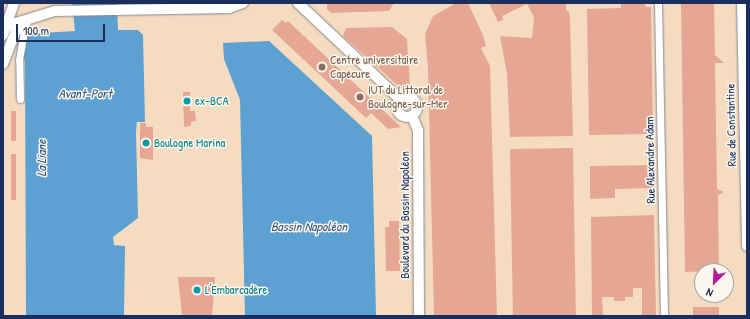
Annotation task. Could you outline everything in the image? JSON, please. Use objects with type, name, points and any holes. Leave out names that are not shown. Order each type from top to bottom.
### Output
[{"type":"main road","points":[[15,3],[18,16],[26,18]]},
{"type":"main road","points":[[5,30],[15,3]]},
{"type":"main road","points":[[5,30],[26,18],[44,13],[65,10],[140,9],[151,6],[233,8],[243,3]]},
{"type":"main road","points":[[298,3],[400,99]]},
{"type":"main road","name":"Rue de Constantine","points":[[742,3],[747,246]]},
{"type":"main road","points":[[3,64],[16,30],[44,13]]},
{"type":"main road","points":[[408,97],[415,101],[417,109],[412,116],[405,117],[398,113],[397,105],[400,99],[408,97]]},
{"type":"main road","name":"Boulevard du Bassin Napoléon","points":[[412,116],[418,133],[418,316]]},
{"type":"street","name":"Rue Alexandre Adam","points":[[658,3],[664,316]]},
{"type":"street","points":[[20,99],[19,60],[24,32]]},
{"type":"water","name":"Avant-Port","points":[[72,3],[117,3],[118,30],[138,30],[143,35],[145,122],[137,122],[136,132],[138,218],[113,237],[114,245],[125,246],[124,316],[26,316],[25,60],[23,59],[26,34],[75,31]]},
{"type":"water","name":"Bassin Napoléon","points":[[269,41],[372,136],[376,316],[245,316],[240,100],[224,59],[223,43]]},
{"type":"building","points":[[327,3],[394,3],[389,11],[331,13],[327,9]]},
{"type":"building","points":[[456,3],[468,3],[483,35],[486,46],[481,48],[490,66],[497,316],[434,316],[428,69],[425,34],[433,16]]},
{"type":"building","points":[[489,3],[566,3],[566,11],[569,11],[570,20],[573,136],[510,137],[507,74],[500,36],[532,38],[534,17],[527,4],[502,16],[503,20],[498,22]]},
{"type":"building","points":[[621,3],[644,3],[646,7],[651,7],[653,134],[589,135],[587,9],[621,8]]},
{"type":"building","points":[[681,3],[714,3],[715,55],[724,63],[715,63],[717,189],[724,192],[718,195],[719,263],[694,263],[694,272],[685,272]]},
{"type":"building","name":"Centre universitaire Capécure","points":[[282,20],[286,23],[288,21],[401,127],[388,129],[371,113],[366,118],[272,30]]},
{"type":"building","points":[[392,27],[407,39],[410,87],[403,90],[343,36],[346,28]]},
{"type":"building","name":"ex-BCA","points":[[183,92],[190,92],[190,111],[195,111],[196,121],[191,122],[191,126],[184,127]]},
{"type":"building","points":[[11,111],[16,111],[16,141],[11,141]]},
{"type":"building","name":"Boulogne Marina","points":[[140,123],[146,123],[146,127],[153,127],[153,160],[140,158]]},
{"type":"building","points":[[573,148],[576,316],[513,316],[510,149]]},
{"type":"building","points":[[11,154],[16,154],[16,200],[11,200]]},
{"type":"building","points":[[653,165],[654,188],[615,189],[615,198],[590,199],[590,166]]},
{"type":"building","points":[[654,215],[656,316],[642,316],[642,288],[633,288],[633,297],[625,297],[625,301],[614,301],[614,297],[602,297],[603,316],[592,316],[591,217]]},
{"type":"building","points":[[389,221],[399,221],[400,271],[386,271],[385,227],[389,227]]},
{"type":"building","name":"L'Embarcadère","points":[[178,277],[215,277],[212,316],[182,316]]},
{"type":"building","points":[[693,307],[719,307],[719,316],[693,316]]},
{"type":"place","name":"Centre universitaire Capécure","points":[[322,67]]},
{"type":"place","name":"IUT du Littoral de Boulogne-sur-Mer","points":[[360,97]]},
{"type":"place","name":"ex-BCA","points":[[187,101]]},
{"type":"place","name":"Boulogne Marina","points":[[146,143]]},
{"type":"place","name":"L'Embarcadère","points":[[197,290]]},
{"type":"water label","name":"La Liane","points":[[41,158]]}]
